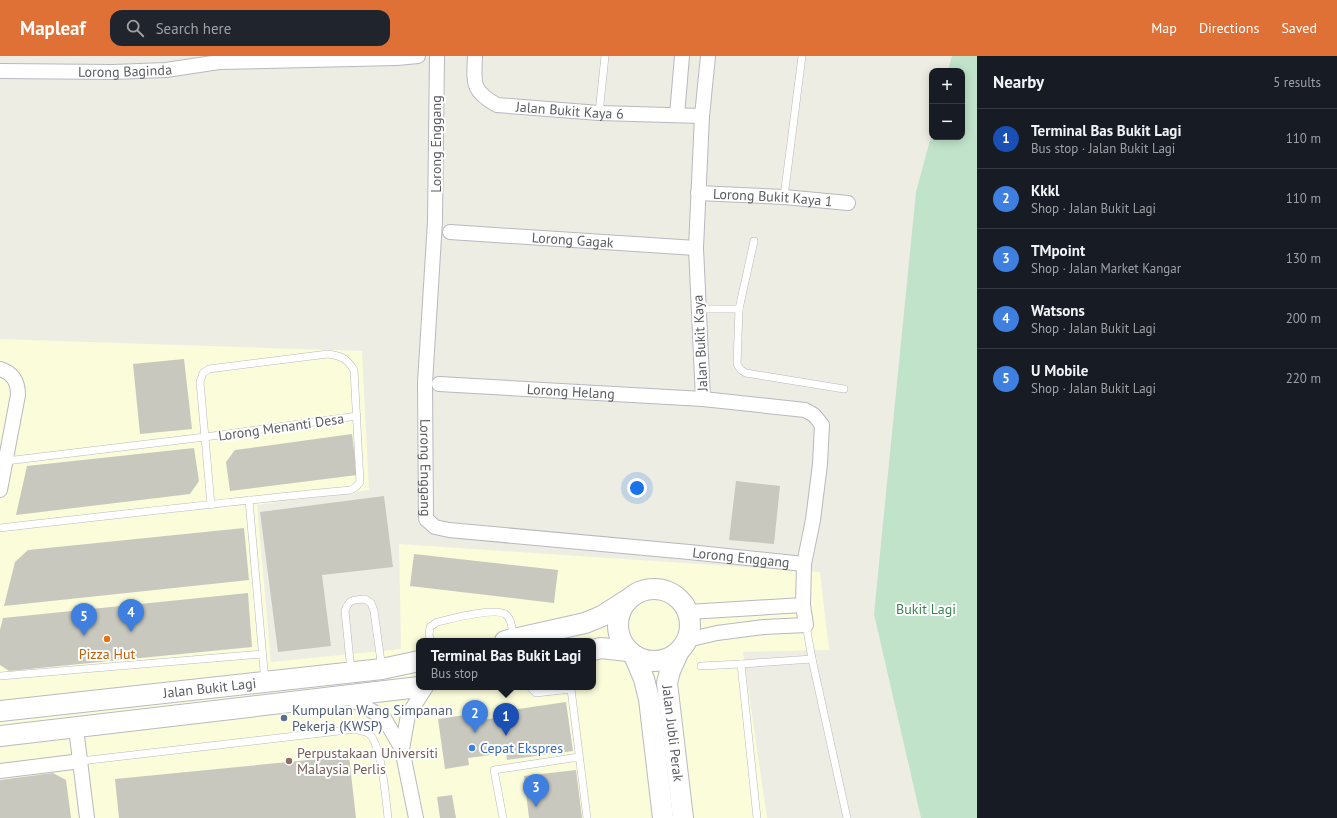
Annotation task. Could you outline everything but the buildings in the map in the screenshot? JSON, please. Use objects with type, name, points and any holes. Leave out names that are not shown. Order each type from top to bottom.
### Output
[{"type":"street","name":"Lorong Baginda","points":[[0,71],[113,72],[166,70],[219,62],[397,58],[418,56]]},
{"type":"street","name":"Lorong Enggang","points":[[436,56],[435,221],[425,383],[426,519],[435,527],[449,530],[804,564]]},
{"type":"street","name":"Jalan Bukit Kaya 6","points":[[475,56],[475,84],[480,92],[496,105],[599,113],[702,116]]},
{"type":"street","points":[[677,115],[682,56]]},
{"type":"street","name":"Jalan Bukit Kaya","points":[[708,56],[702,116],[696,248],[703,399],[805,410],[814,415],[822,425],[820,464],[813,520],[804,564],[803,605],[806,625]]},
{"type":"street","name":"Lorong Bukit Kaya 1","points":[[698,193],[848,202]]},
{"type":"street","name":"Lorong Gagak","points":[[450,232],[696,248]]},
{"type":"street","points":[[0,369],[7,371],[13,376],[18,386],[18,395],[0,490]]},
{"type":"street","name":"Lorong Helang","points":[[439,384],[703,399]]},
{"type":"street","points":[[518,638],[585,623],[602,616],[641,591],[652,589],[664,591],[674,595],[688,612],[690,626],[683,646]]},
{"type":"street","points":[[631,653],[621,641],[618,629],[619,617],[624,606],[632,597]]},
{"type":"street","points":[[688,612],[803,605]]},
{"type":"street","points":[[596,649],[601,648],[631,653],[645,660],[657,661],[669,658],[683,646],[724,632],[764,627],[806,625]]},
{"type":"street","name":"Jalan Jubli Perak","points":[[683,646],[670,671],[667,683],[683,818]]},
{"type":"street","name":"Jalan Jubli Perak","points":[[631,653],[644,679],[649,699],[663,818]]},
{"type":"street","name":"Jalan Bukit Lagi","points":[[0,711],[382,669],[416,661]]},
{"type":"street","name":"Jalan Bukit Lagi","points":[[0,736],[416,686]]},
{"type":"street","points":[[402,749],[408,715],[424,690]]},
{"type":"street","points":[[345,696],[384,718],[402,749],[416,818]]},
{"type":"street","points":[[76,728],[87,818]]},
{"type":"street","points":[[0,771],[81,761]]},
{"type":"lane","points":[[599,113],[605,56]]},
{"type":"lane","points":[[784,197],[802,56]]},
{"type":"lane","points":[[754,241],[739,309],[737,364],[741,370],[746,373],[844,389]]},
{"type":"lane","points":[[699,309],[739,309]]},
{"type":"lane","points":[[0,528],[350,490],[356,487],[360,482],[354,370],[349,362],[341,356],[328,354],[209,369],[203,373],[200,382],[211,504]]},
{"type":"lane","name":"Lorong Menanti Desa","points":[[6,461],[205,437],[357,416]]},
{"type":"lane","points":[[248,500],[265,682]]},
{"type":"lane","points":[[351,672],[345,611],[347,604],[351,600],[365,598],[371,603],[374,611],[382,669]]},
{"type":"lane","points":[[430,638],[430,627],[437,622],[491,611],[504,614],[510,620],[509,638]]},
{"type":"lane","points":[[806,625],[847,818]]},
{"type":"lane","points":[[0,676],[262,654]]},
{"type":"lane","points":[[701,666],[812,659]]},
{"type":"lane","points":[[741,664],[757,818]]},
{"type":"lane","points":[[533,690],[536,693],[562,690]]},
{"type":"lane","points":[[570,690],[587,818]]},
{"type":"lane","points":[[81,761],[356,729],[368,734],[374,742],[381,765],[388,818]]},
{"type":"lane","points":[[503,818],[494,770],[579,757]]},
{"type":"shaded area","points":[[0,339],[362,351],[369,490],[257,505],[271,662],[401,649],[399,544],[820,572],[829,650],[743,652],[767,818],[0,818]]},
{"type":"green space","name":"Bukit Lagi","points":[[952,56],[977,56],[977,818],[921,818],[874,614],[916,192],[930,140],[965,140],[965,68],[949,68]]},
{"type":"place","name":"Watsons","points":[[131,632]]},
{"type":"place","name":"U Mobile","points":[[84,636]]},
{"type":"place","name":"Pizza Hut","points":[[107,639]]},
{"type":"place","name":"Kumpulan Wang Simpanan Pekerja (KWSP)","points":[[284,718]]},
{"type":"place","name":"Kkkl","points":[[475,733]]},
{"type":"place","name":"Terminal Bas Bukit Lagi","points":[[506,736]]},
{"type":"place","name":"Cepat Ekspres","points":[[472,748]]},
{"type":"place","name":"Perpustakaan Universiti Malaysia Perlis","points":[[289,761]]},
{"type":"place","name":"TMpoint","points":[[536,807]]}]
